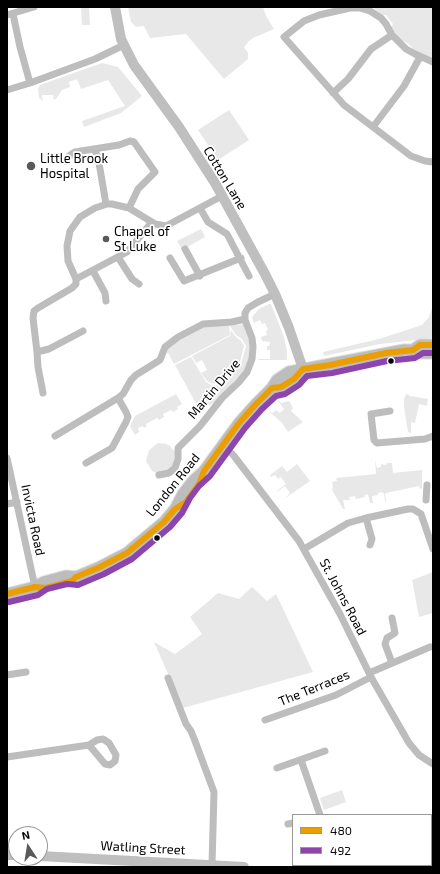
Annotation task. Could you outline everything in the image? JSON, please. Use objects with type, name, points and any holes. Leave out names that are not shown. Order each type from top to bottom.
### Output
[{"type":"main road","name":"Cotton Lane","points":[[115,7],[124,45],[140,73],[185,136],[222,196],[275,294],[289,328],[303,369]]},
{"type":"main road","points":[[413,350],[420,345],[433,345]]},
{"type":"main road","points":[[303,369],[386,353],[413,350],[421,353],[433,353]]},
{"type":"main road","name":"London Road","points":[[35,587],[46,588],[72,581],[76,577],[100,568],[127,553],[164,522],[175,510],[183,494],[193,481],[204,471],[256,404],[272,388],[281,387],[294,379],[303,369]]},
{"type":"main road","points":[[7,594],[35,587]]},
{"type":"main road","name":"Watling Street","points":[[48,856],[244,867]]},
{"type":"street","points":[[30,84],[10,14],[34,7]]},
{"type":"street","points":[[433,62],[420,57],[403,46],[392,35],[386,24],[379,16],[368,10],[354,8],[322,14],[300,24],[282,38],[344,105],[411,156],[423,161],[433,162]]},
{"type":"street","points":[[333,93],[348,79],[371,49],[392,35]]},
{"type":"street","points":[[7,90],[30,84],[95,59],[124,45]]},
{"type":"street","points":[[373,127],[404,86],[420,57]]},
{"type":"street","points":[[65,161],[69,156],[76,152],[119,145],[130,141],[134,142],[155,173],[142,183],[137,190],[129,208]]},
{"type":"street","points":[[94,149],[98,157],[106,204]]},
{"type":"street","points":[[43,393],[38,368],[33,317],[34,312],[38,308],[74,287],[76,284],[76,279],[67,257],[66,246],[69,233],[76,222],[91,209],[106,204],[129,208],[159,226],[167,226],[222,196]]},
{"type":"street","points":[[200,208],[209,223],[227,233],[249,276]]},
{"type":"street","points":[[76,279],[93,271],[130,249],[152,222]]},
{"type":"street","points":[[185,250],[200,276]]},
{"type":"street","points":[[118,257],[132,279],[139,284]]},
{"type":"street","points":[[170,258],[184,281],[200,276],[241,258]]},
{"type":"street","points":[[93,271],[105,293],[106,301]]},
{"type":"street","points":[[55,436],[123,394],[129,382],[136,375],[160,361],[165,347],[178,337],[203,324],[232,322],[245,319],[245,314],[248,308],[275,294]]},
{"type":"street","name":"Martin Drive","points":[[159,476],[173,471],[177,464],[178,448],[200,426],[217,403],[239,382],[249,368],[252,359],[253,346],[245,319]]},
{"type":"street","points":[[37,352],[49,349],[82,331]]},
{"type":"street","points":[[86,463],[112,448],[128,418],[118,398]]},
{"type":"street","points":[[390,411],[371,414],[374,440],[377,443],[425,439],[433,436]]},
{"type":"street","name":"St. Johns Road","points":[[224,445],[281,516],[304,549],[340,614],[370,675],[413,750],[433,764]]},
{"type":"street","name":"Invicta Road","points":[[7,458],[35,587]]},
{"type":"street","points":[[426,500],[427,485]]},
{"type":"street","points":[[7,504],[17,502]]},
{"type":"street","points":[[304,549],[348,523],[408,509],[418,511],[423,518],[433,549]]},
{"type":"street","points":[[366,518],[372,539],[370,545]]},
{"type":"street","points":[[392,618],[395,633],[387,638],[385,644],[392,663]]},
{"type":"street","name":"The Terraces","points":[[265,720],[336,695],[392,663],[430,647]]},
{"type":"street","points":[[7,675],[26,672]]},
{"type":"street","points":[[168,678],[186,724],[194,736],[215,794],[212,865]]},
{"type":"street","points":[[7,757],[89,745]]},
{"type":"street","points":[[277,768],[325,751]]},
{"type":"street","points":[[301,760],[318,814]]},
{"type":"shaded area","points":[[81,7],[89,7],[90,25],[82,25]]},
{"type":"shaded area","points":[[128,7],[263,7],[266,16],[274,29],[249,41],[244,47],[248,53],[248,59],[224,79],[186,34],[150,38],[144,26],[136,27],[131,22]]},
{"type":"shaded area","points":[[372,7],[433,7],[433,58],[413,50],[412,47],[402,41],[391,28],[393,24],[386,15],[382,15]]},
{"type":"shaded area","points":[[102,63],[118,67],[142,96],[121,113],[84,127],[82,121],[125,106],[108,80],[81,89],[77,79],[69,82],[70,87],[62,90],[54,100],[53,95],[42,95],[43,101],[39,98],[38,89],[40,85]]},
{"type":"shaded area","points":[[229,110],[249,140],[218,160],[198,130]]},
{"type":"shaded area","points":[[201,229],[205,237],[182,250],[177,241]]},
{"type":"shaded area","points":[[271,304],[284,337],[287,360],[258,360],[270,359],[270,350],[267,350],[267,346],[269,346],[270,342],[262,341],[261,337],[267,335],[266,331],[268,330],[265,323],[262,324],[260,320],[254,323],[252,317],[259,309]]},
{"type":"shaded area","points":[[433,305],[433,338],[380,344],[324,356],[323,352],[379,339],[422,325],[429,317]]},
{"type":"shaded area","points":[[229,324],[230,335],[174,364],[169,354],[165,352],[167,347],[200,327]]},
{"type":"shaded area","points":[[243,324],[249,340],[251,353],[246,368],[240,377],[215,402],[200,411],[175,365],[191,357],[206,382],[213,386],[220,384],[241,364],[246,346],[242,339],[236,335],[230,326]]},
{"type":"shaded area","points":[[231,330],[244,346],[240,362],[221,382],[216,384],[211,383],[207,381],[201,373],[207,370],[202,360],[196,363],[192,356],[230,336]]},
{"type":"shaded area","points":[[176,394],[182,404],[177,407],[178,409],[173,412],[171,410],[163,414],[164,417],[159,420],[157,418],[146,424],[147,426],[144,428],[143,426],[138,428],[139,432],[135,435],[130,426],[135,416]]},
{"type":"shaded area","points":[[406,394],[428,399],[427,406],[419,404],[415,423],[411,422],[411,433],[408,432],[404,407],[404,399]]},
{"type":"shaded area","points":[[277,399],[281,403],[289,401],[293,408],[291,411],[303,422],[288,432],[282,423],[270,412],[273,413],[276,410],[280,413],[284,409]]},
{"type":"shaded area","points":[[158,443],[170,446],[175,452],[173,468],[159,474],[152,471],[146,461],[149,450]]},
{"type":"shaded area","points":[[375,459],[377,468],[381,467],[381,464],[386,465],[387,463],[392,463],[393,473],[422,470],[422,488],[420,489],[419,486],[386,493],[386,501],[382,492],[378,493],[378,495],[372,496],[373,503],[370,503],[368,494],[365,495],[365,497],[356,499],[355,496],[349,497],[350,500],[343,500],[345,509],[343,509],[332,490],[332,482],[337,481],[336,478],[376,474]]},
{"type":"shaded area","points":[[297,464],[310,481],[284,499],[290,493],[285,486],[277,491],[286,484],[281,477],[278,479],[275,475],[271,477],[270,475],[282,466],[287,472]]},
{"type":"shaded area","points":[[433,572],[433,613],[419,617],[412,580]]},
{"type":"shaded area","points":[[252,587],[267,601],[276,594],[313,672],[183,708],[154,642],[175,654],[202,634],[190,617],[218,593],[239,599]]},
{"type":"shaded area","points":[[342,790],[346,802],[324,810],[320,798]]},
{"type":"transit line","name":"480","points":[[7,594],[35,587],[46,588],[72,581],[76,577],[127,553],[164,522],[175,509],[186,502],[199,484],[204,471],[239,423],[256,404],[272,388],[281,387],[294,379],[303,369],[386,353],[413,350],[420,345],[433,345]]},
{"type":"transit line","name":"492","points":[[9,602],[38,595],[47,589],[67,584],[78,585],[104,574],[132,559],[170,527],[182,513],[190,498],[199,486],[210,476],[245,428],[262,409],[276,396],[285,394],[299,385],[307,376],[332,373],[387,361],[415,358],[423,353],[433,353]]},
{"type":"place","name":"Little Brook Hospital","points":[[31,166]]},
{"type":"place","name":"Chapel of St Luke","points":[[106,239]]}]
